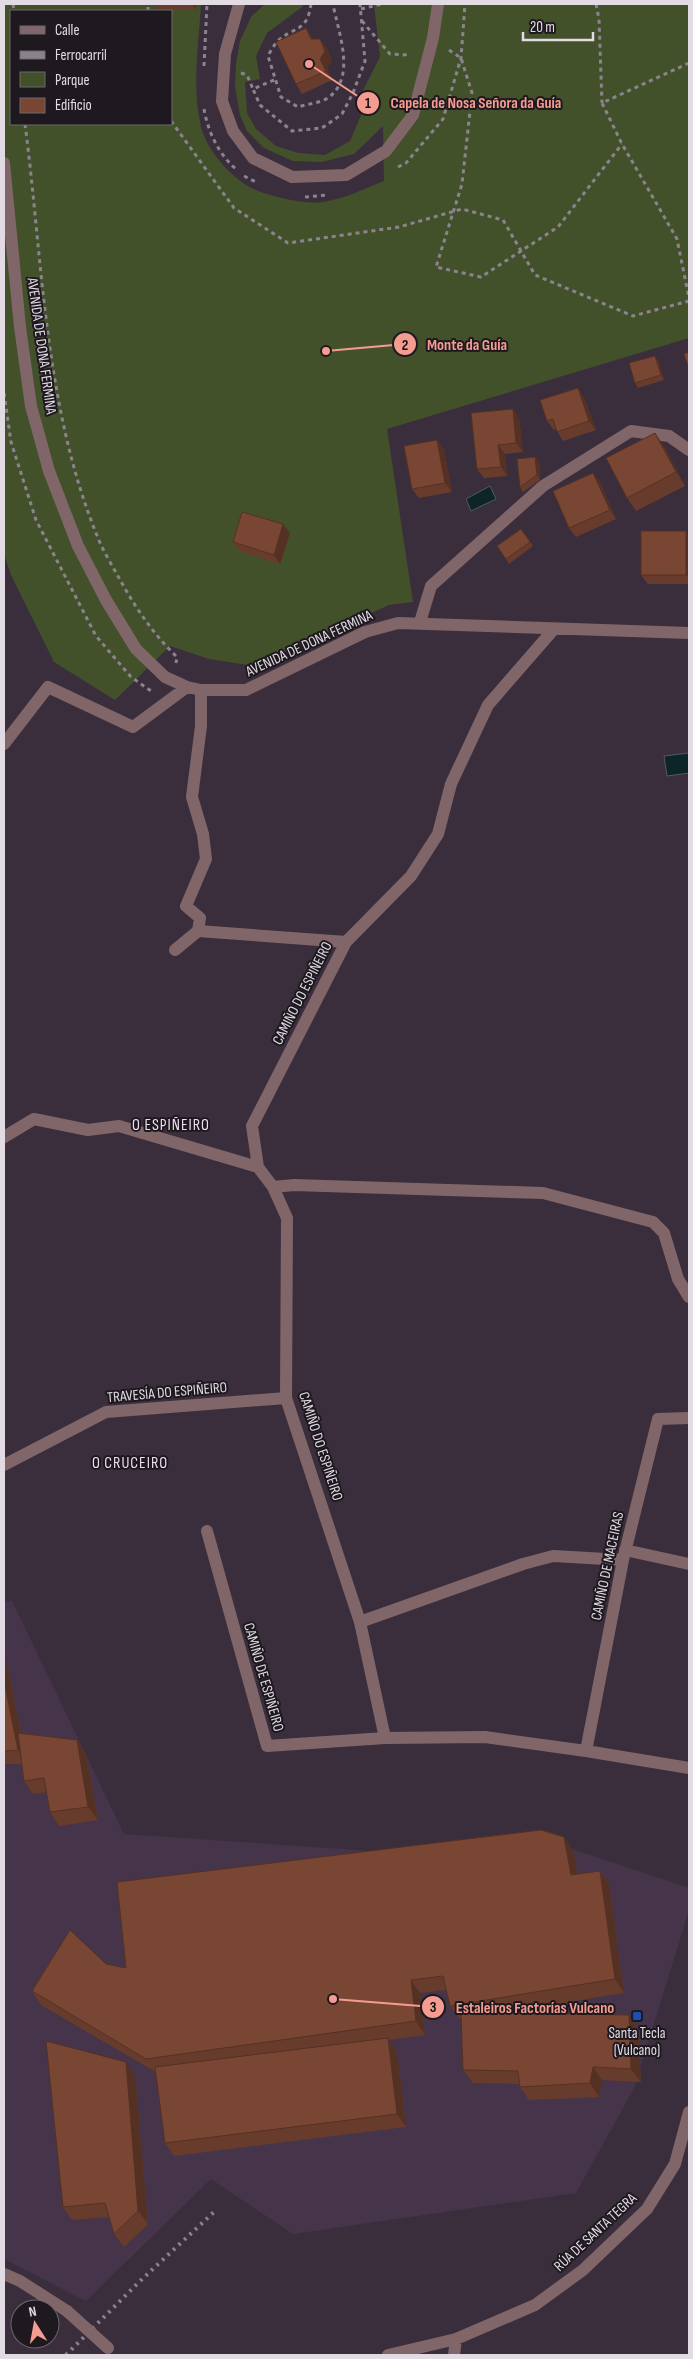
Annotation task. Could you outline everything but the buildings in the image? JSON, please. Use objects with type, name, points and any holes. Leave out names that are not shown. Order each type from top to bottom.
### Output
[{"type":"street","points":[[239,4],[225,54],[222,101],[233,131],[253,158],[292,177],[346,175],[386,151],[413,115],[433,38],[438,4]]},
{"type":"street","name":"AVENIDA DE DONA FERMINA","points":[[4,163],[20,327],[31,406],[49,471],[78,546],[106,600],[136,649],[165,677],[187,687],[201,690],[246,690],[366,632],[398,623],[420,622],[689,634]]},
{"type":"street","points":[[420,622],[430,586],[543,486],[630,431],[669,436],[689,450]]},
{"type":"street","name":"CAMIÑO DO ESPIÑEIRO","points":[[384,1738],[360,1622],[286,1398],[287,1218],[273,1187],[258,1167],[252,1126],[346,942],[411,876],[438,834],[451,784],[488,705],[554,628]]},
{"type":"street","points":[[4,744],[48,687],[133,727],[187,687]]},
{"type":"street","points":[[198,931],[200,918],[186,906],[206,859],[203,834],[192,797],[201,726],[201,690]]},
{"type":"street","points":[[174,950],[198,931],[346,942]]},
{"type":"street","points":[[4,1137],[34,1118],[88,1130],[119,1126],[258,1167]]},
{"type":"street","points":[[273,1187],[322,1186],[543,1193],[653,1222],[664,1233],[678,1279],[689,1297]]},
{"type":"street","name":"TRAVESÍA DO ESPIÑEIRO","points":[[4,1465],[106,1412],[286,1398]]},
{"type":"street","name":"CAMIÑO DE MACEIRAS","points":[[586,1751],[624,1555],[658,1418],[689,1418]]},
{"type":"street","name":"CAMIÑO DE ESPIÑEIRO","points":[[207,1531],[266,1746],[384,1738]]},
{"type":"street","points":[[360,1622],[523,1564],[554,1556],[624,1555],[689,1564]]},
{"type":"street","points":[[384,1738],[485,1737],[689,1768]]},
{"type":"street","name":"RÚA DE SANTA TEGRA","points":[[388,2355],[456,2339],[535,2305],[583,2270],[646,2208],[676,2164],[689,2112]]},
{"type":"street","points":[[4,2274],[36,2290],[67,2311],[112,2351]]},
{"type":"street","points":[[454,2355],[456,2339]]},
{"type":"path","points":[[311,4],[309,18],[303,26],[276,43],[268,56],[274,80],[281,97],[298,107],[327,98],[340,85],[344,62],[332,4]]},
{"type":"path","points":[[237,71],[247,75],[260,105],[292,131],[322,128],[342,114],[353,93],[365,61],[360,4]]},
{"type":"path","points":[[361,9],[382,4]]},
{"type":"path","points":[[172,122],[234,208],[288,243],[399,227],[462,209],[503,220],[535,275],[633,316],[689,299],[677,239],[622,144],[602,103],[599,19],[596,4]]},
{"type":"path","points":[[362,21],[390,54],[405,55],[433,38],[461,58],[472,93],[462,184],[436,267],[481,277],[558,227],[622,144]]},
{"type":"path","points":[[303,26],[305,32]]},
{"type":"path","points":[[602,103],[689,62]]},
{"type":"path","points":[[253,89],[274,80]]},
{"type":"path","points":[[4,393],[11,442],[36,520],[96,636],[130,677],[151,691],[172,681],[177,657],[156,638],[125,589],[102,547],[72,462],[58,398],[25,125]]},
{"type":"shaded area","points":[[490,486],[496,499],[471,511],[466,499]]},
{"type":"shaded area","points":[[689,753],[689,773],[667,776],[664,756]]},
{"type":"shaded area","points":[[12,1601],[124,1834],[371,1851],[551,1842],[689,1888],[689,1910],[634,2088],[576,2193],[293,2234],[211,2179],[86,2301],[4,2259],[4,1602]]},
{"type":"green space","points":[[4,4],[201,4],[196,92],[202,131],[211,149],[231,173],[253,189],[283,198],[315,203],[339,199],[384,181],[383,126],[354,154],[322,162],[293,161],[264,148],[247,131],[240,115],[235,86],[236,64],[240,41],[251,17],[265,4],[303,4],[302,7],[267,33],[256,56],[260,79],[245,82],[247,113],[256,129],[276,146],[298,153],[325,155],[350,141],[361,115],[360,96],[380,57],[374,4],[689,4],[689,338],[387,429],[413,602],[389,605],[254,666],[209,659],[170,646],[115,700],[54,662],[11,575],[4,554]]},
{"type":"railway","points":[[66,2355],[139,2282],[214,2212]]},
{"type":"place","name":"Capela de Nosa Señora da Guía","points":[[309,64]]},
{"type":"place","name":"Monte da Guía","points":[[326,351]]},
{"type":"place","name":"Estaleiros Factorías Vulcano","points":[[333,1999]]},
{"type":"place","name":"Santa Tecla (Vulcano)","points":[[637,2016]]},
{"type":"district","name":"O ESPIÑEIRO","points":[[171,1124]]},
{"type":"district","name":"O CRUCEIRO","points":[[130,1462]]}]
